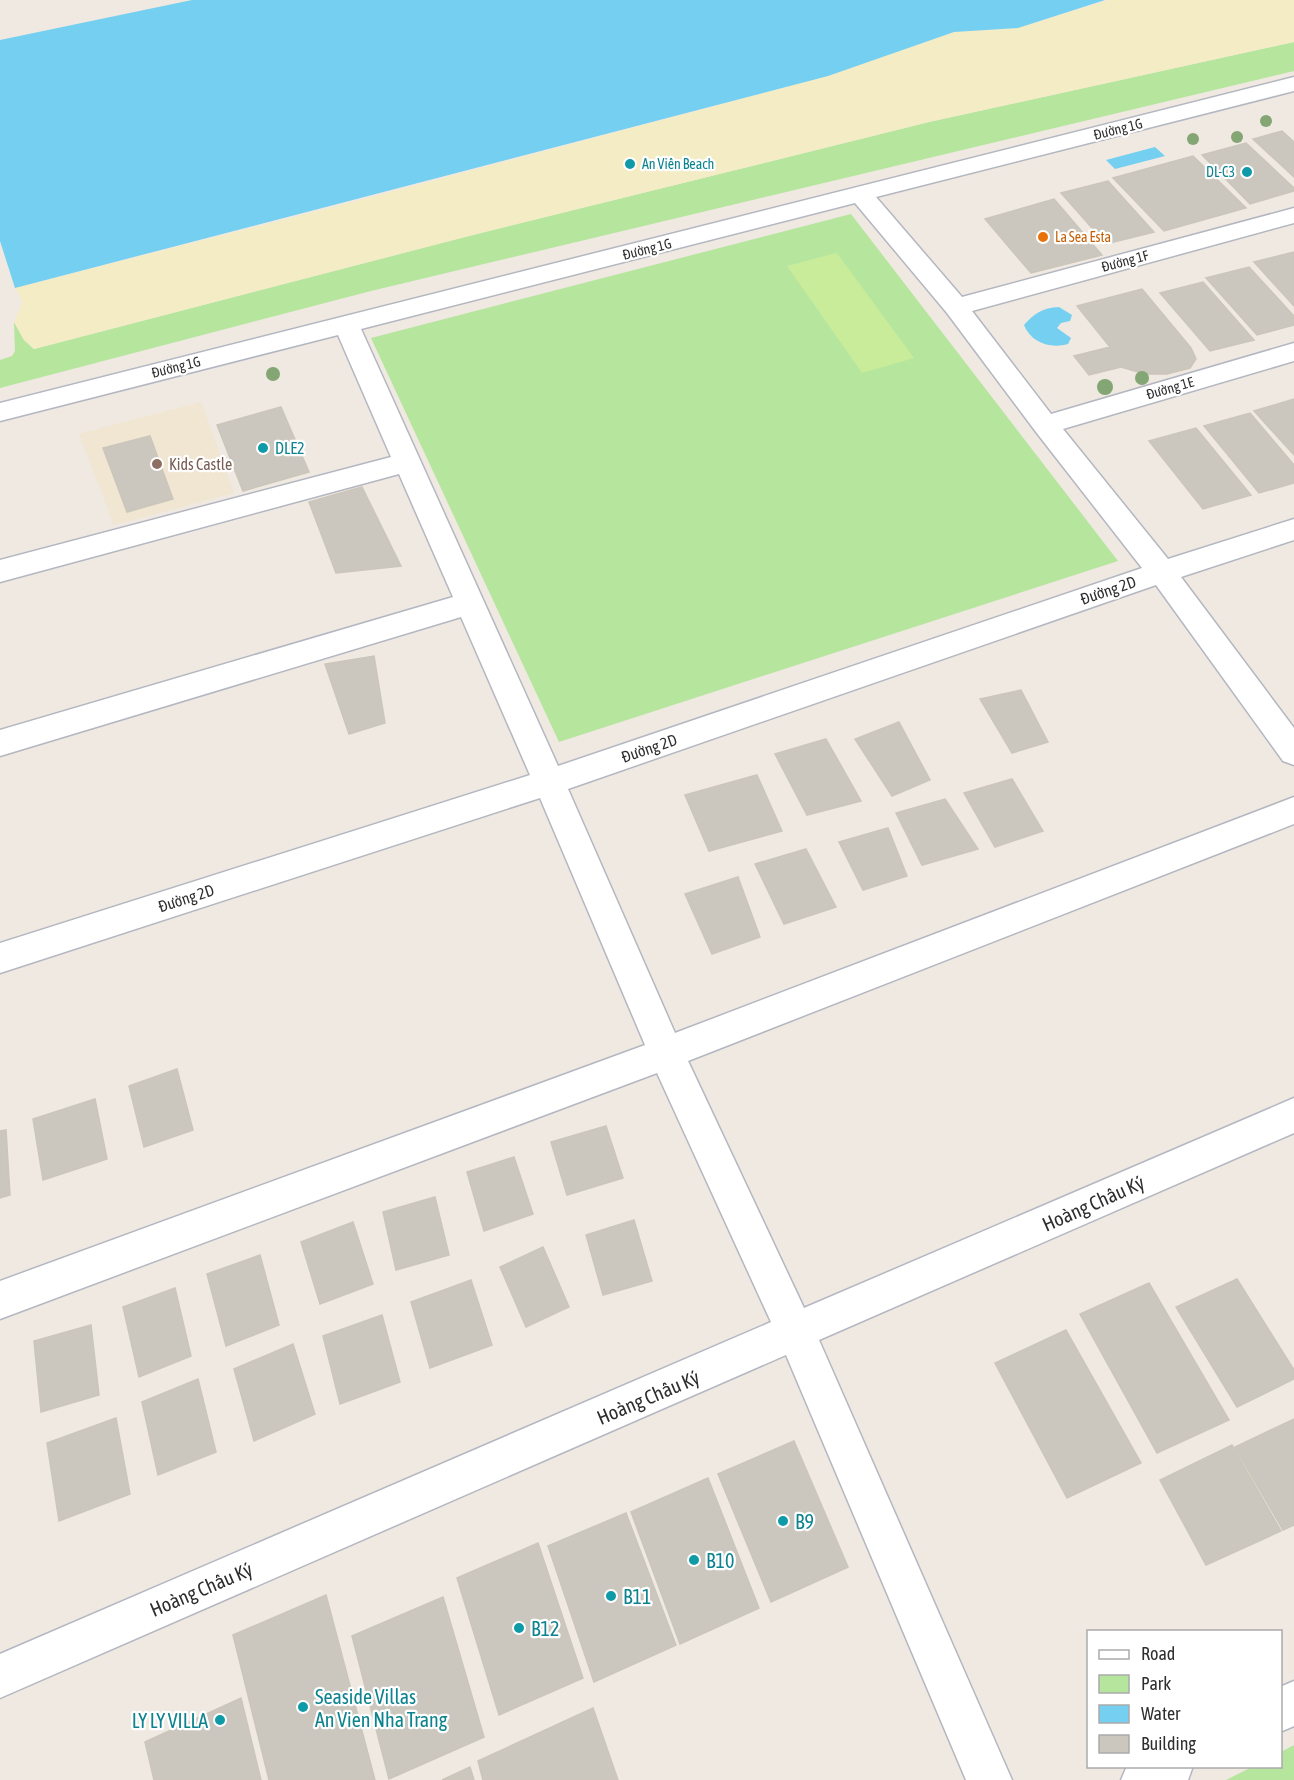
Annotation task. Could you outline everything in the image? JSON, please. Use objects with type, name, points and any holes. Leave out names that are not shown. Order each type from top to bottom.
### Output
[{"type":"street","name":"Đường 1G","points":[[0,412],[1294,84]]},
{"type":"street","points":[[861,195],[956,307],[1045,425],[1162,572],[1294,752]]},
{"type":"street","name":"Đường 1F","points":[[956,307],[1294,215]]},
{"type":"street","points":[[346,324],[471,603],[666,1053],[796,1333],[989,1780]]},
{"type":"street","name":"Đường 1E","points":[[1045,425],[1294,352]]},
{"type":"street","points":[[0,572],[408,462]]},
{"type":"street","name":"Đường 2D","points":[[0,958],[549,782],[1294,529]]},
{"type":"street","points":[[0,743],[471,603]]},
{"type":"street","points":[[0,1300],[666,1053],[1294,810]]},
{"type":"street","name":"Hoàng Châu Ký","points":[[0,1676],[796,1333],[1294,1115]]},
{"type":"street","points":[[1144,1780],[1169,1768]]},
{"type":"shaded area","name":"Kids Castle","points":[[201,402],[234,493],[114,525],[79,434]]},
{"type":"green space","points":[[1294,42],[1294,71],[371,291],[0,388],[0,360],[12,356],[15,351],[14,322],[24,340],[34,349],[465,237],[929,122]]},
{"type":"green space","points":[[851,214],[1118,561],[559,742],[371,338]]},
{"type":"green space","points":[[837,253],[914,358],[862,373],[787,266]]},
{"type":"green space","points":[[1294,1745],[1294,1780],[1226,1780],[1250,1768],[1282,1768],[1282,1751]]},
{"type":"sand","name":"An Viên Beach","points":[[1108,0],[1294,0],[1294,42],[929,122],[465,237],[34,349],[24,340],[14,322],[23,302],[15,288],[341,205],[828,76],[954,32],[1018,28]]},
{"type":"water","points":[[192,0],[1105,0],[1018,28],[954,32],[828,76],[15,288],[0,241],[0,40]]},
{"type":"water","points":[[1155,147],[1165,156],[1115,169],[1106,160]]},
{"type":"water","points":[[1059,307],[1072,315],[1070,321],[1061,323],[1057,328],[1071,338],[1068,344],[1048,345],[1031,336],[1024,325],[1039,312]]},
{"type":"building","points":[[1282,131],[1294,142],[1294,177],[1253,139]]},
{"type":"building","name":"DL-C3","points":[[1246,143],[1294,188],[1294,191],[1250,204],[1202,155]]},
{"type":"building","points":[[1193,156],[1246,208],[1164,231],[1113,178]]},
{"type":"building","points":[[1108,181],[1154,232],[1106,244],[1061,193]]},
{"type":"building","name":"La Sea Esta","points":[[1054,199],[1102,255],[1031,273],[985,219]]},
{"type":"building","points":[[1294,252],[1294,306],[1254,262]]},
{"type":"building","points":[[1249,267],[1294,316],[1294,325],[1257,335],[1206,278]]},
{"type":"building","points":[[1203,282],[1254,340],[1210,351],[1160,293]]},
{"type":"building","points":[[1142,289],[1191,348],[1196,359],[1190,368],[1167,374],[1145,374],[1121,367],[1089,375],[1074,356],[1110,347],[1077,306]]},
{"type":"building","points":[[1294,399],[1294,455],[1254,411]]},
{"type":"building","name":"DLE2","points":[[281,407],[309,472],[243,491],[217,425]]},
{"type":"building","points":[[1250,413],[1294,465],[1294,483],[1259,493],[1204,426]]},
{"type":"building","points":[[1196,428],[1251,495],[1203,509],[1149,441]]},
{"type":"building","points":[[150,436],[173,499],[127,512],[103,448]]},
{"type":"building","points":[[362,487],[401,566],[336,573],[309,502]]},
{"type":"building","points":[[374,656],[385,723],[349,734],[325,664]]},
{"type":"building","points":[[1021,690],[1048,742],[1012,753],[980,699]]},
{"type":"building","points":[[899,722],[930,780],[892,796],[855,739]]},
{"type":"building","points":[[826,739],[861,801],[807,815],[775,754]]},
{"type":"building","points":[[757,775],[782,831],[709,851],[685,795]]},
{"type":"building","points":[[1012,779],[1043,831],[995,847],[964,793]]},
{"type":"building","points":[[945,799],[978,849],[922,865],[896,813]]},
{"type":"building","points":[[888,828],[907,876],[863,890],[839,842]]},
{"type":"building","points":[[806,849],[836,907],[784,924],[755,864]]},
{"type":"building","points":[[738,877],[760,937],[712,954],[685,894]]},
{"type":"building","points":[[177,1069],[193,1130],[144,1147],[129,1086]]},
{"type":"building","points":[[95,1099],[107,1159],[43,1180],[33,1119]]},
{"type":"building","points":[[606,1126],[623,1178],[567,1195],[551,1142]]},
{"type":"building","points":[[6,1130],[10,1195],[0,1198],[0,1131]]},
{"type":"building","points":[[514,1157],[533,1214],[484,1231],[467,1172]]},
{"type":"building","points":[[435,1197],[449,1255],[396,1270],[383,1212]]},
{"type":"building","points":[[634,1220],[652,1281],[603,1295],[586,1235]]},
{"type":"building","points":[[353,1222],[373,1284],[320,1304],[301,1242]]},
{"type":"building","points":[[543,1247],[569,1307],[526,1327],[500,1267]]},
{"type":"building","points":[[260,1255],[279,1325],[226,1346],[207,1274]]},
{"type":"building","points":[[1237,1279],[1294,1370],[1294,1379],[1237,1407],[1176,1307]]},
{"type":"building","points":[[471,1280],[492,1345],[430,1368],[411,1302]]},
{"type":"building","points":[[1149,1283],[1229,1420],[1157,1453],[1080,1314]]},
{"type":"building","points":[[175,1288],[191,1356],[139,1377],[123,1307]]},
{"type":"building","points":[[382,1315],[400,1382],[340,1404],[323,1336]]},
{"type":"building","points":[[91,1325],[99,1395],[41,1412],[34,1341]]},
{"type":"building","points":[[1066,1330],[1141,1463],[1067,1498],[995,1363]]},
{"type":"building","points":[[293,1344],[315,1414],[254,1441],[234,1369]]},
{"type":"building","points":[[198,1379],[216,1452],[158,1475],[142,1402]]},
{"type":"building","points":[[116,1418],[130,1494],[59,1521],[47,1443]]},
{"type":"building","points":[[1294,1419],[1294,1525],[1283,1530],[1235,1447]]},
{"type":"building","name":"B9","points":[[794,1441],[848,1567],[771,1602],[718,1474]]},
{"type":"building","points":[[1232,1445],[1281,1531],[1206,1565],[1160,1480]]},
{"type":"building","name":"B10","points":[[708,1478],[759,1608],[680,1644],[631,1512]]},
{"type":"building","name":"B11","points":[[626,1513],[676,1645],[594,1682],[548,1546]]},
{"type":"building","name":"B12","points":[[538,1543],[583,1678],[499,1715],[457,1578]]},
{"type":"building","name":"Seaside Villas An Vien Nha Trang","points":[[326,1595],[375,1780],[269,1780],[233,1635]]},
{"type":"building","points":[[443,1597],[484,1737],[389,1779],[352,1636]]},
{"type":"building","name":"LY LY VILLA","points":[[241,1698],[261,1780],[154,1780],[145,1742]]},
{"type":"building","points":[[593,1708],[618,1780],[483,1780],[478,1761]]},
{"type":"building","points":[[470,1767],[474,1780],[442,1780]]},
{"type":"place","name":"An Viên Beach","points":[[630,164]]},
{"type":"place","name":"DL-C3","points":[[1247,172]]},
{"type":"place","name":"La Sea Esta","points":[[1043,237]]},
{"type":"place","name":"DLE2","points":[[263,448]]},
{"type":"place","name":"Kids Castle","points":[[157,464]]},
{"type":"place","name":"B9","points":[[783,1521]]},
{"type":"place","name":"B10","points":[[694,1560]]},
{"type":"place","name":"B11","points":[[611,1596]]},
{"type":"place","name":"B12","points":[[519,1628]]},
{"type":"place","name":"Seaside Villas An Vien Nha Trang","points":[[303,1707]]},
{"type":"place","name":"LY LY VILLA","points":[[220,1720]]}]
